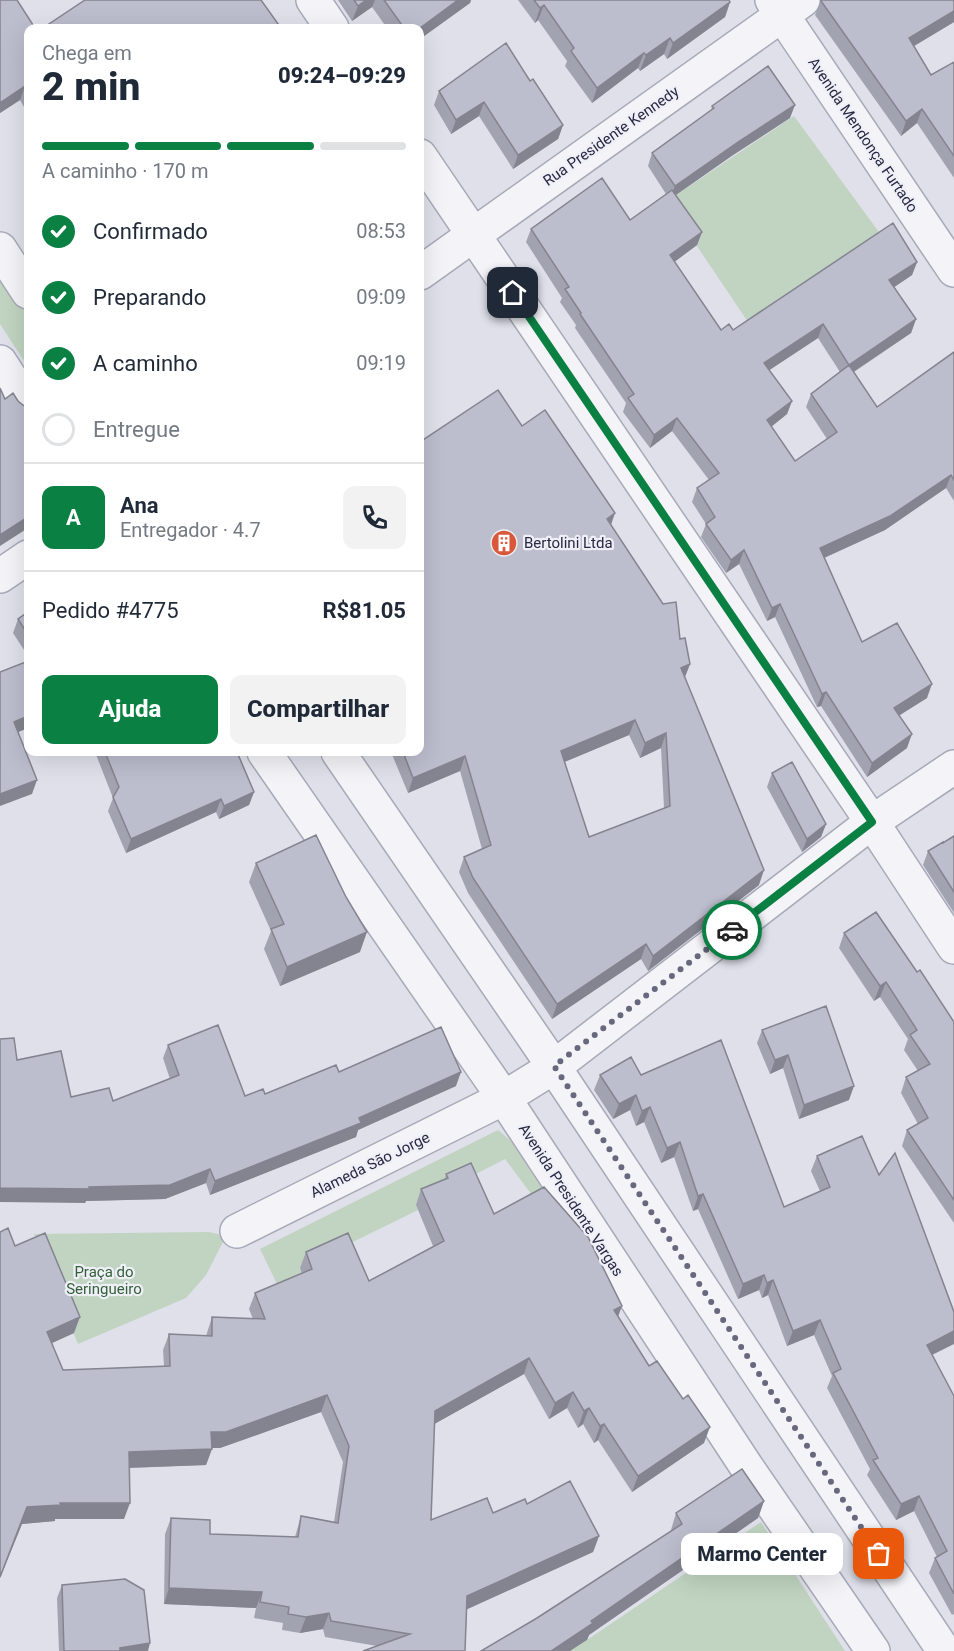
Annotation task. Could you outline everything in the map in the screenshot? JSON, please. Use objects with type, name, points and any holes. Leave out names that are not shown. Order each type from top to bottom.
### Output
[{"type":"street","points":[[313,0],[329,24]]},
{"type":"street","name":"Rua Presidente Kennedy","points":[[424,270],[786,5]]},
{"type":"street","name":"Avenida Mendonça Furtado","points":[[786,5],[954,270]]},
{"type":"street","points":[[424,162],[872,822],[954,947]]},
{"type":"street","points":[[0,249],[24,286]]},
{"type":"street","points":[[0,362],[24,399]]},
{"type":"street","points":[[0,576],[24,560]]},
{"type":"street","name":"Avenida Presidente Vargas","points":[[267,756],[504,1098],[746,1466],[873,1651]]},
{"type":"street","points":[[341,756],[554,1066],[944,1651]]},
{"type":"street","name":"Alameda São Jorge","points":[[237,1231],[504,1098],[554,1066],[872,822],[954,767]]},
{"type":"green space","points":[[794,116],[884,239],[752,328],[668,203],[670,199]]},
{"type":"green space","points":[[0,268],[24,306],[24,361],[0,324]]},
{"type":"green space","points":[[498,1130],[512,1142],[548,1197],[538,1203],[505,1159],[416,1205],[418,1210],[300,1268],[302,1274],[277,1284],[260,1249]]},
{"type":"green space","name":"Praça do Seringueiro","points":[[209,1232],[226,1236],[206,1275],[186,1298],[78,1344],[34,1234]]},
{"type":"green space","points":[[761,1522],[845,1651],[570,1651],[587,1640]]},
{"type":"building","points":[[0,0],[17,0],[32,24],[24,24],[24,87],[0,103]]},
{"type":"building","points":[[85,0],[261,0],[278,24],[49,24]]},
{"type":"building","points":[[354,0],[366,0],[358,6]]},
{"type":"building","points":[[384,0],[458,0],[424,25],[401,24]]},
{"type":"building","points":[[534,0],[729,0],[730,2],[673,43],[670,38],[646,55],[644,53],[597,88],[571,51],[574,48],[544,5],[540,8]]},
{"type":"building","points":[[821,0],[954,0],[954,11],[909,38],[931,75],[954,62],[954,156],[922,109],[906,121]]},
{"type":"building","points":[[506,43],[530,81],[533,79],[563,125],[518,155],[484,102],[456,120],[439,91]]},
{"type":"building","points":[[768,66],[795,105],[675,186],[652,153]]},
{"type":"building","points":[[602,178],[630,220],[672,190],[702,232],[670,255],[721,330],[729,324],[733,330],[893,223],[917,262],[889,280],[916,319],[849,365],[877,407],[954,352],[954,480],[951,475],[890,516],[820,548],[862,642],[897,623],[932,684],[894,708],[912,734],[872,763],[826,692],[822,694],[780,604],[772,608],[744,550],[731,560],[706,524],[715,517],[697,488],[719,473],[677,418],[654,435],[628,398],[634,394],[580,314],[565,289],[569,287],[531,229]],"holes":[[[823,324],[849,365],[811,394],[837,432],[795,461],[767,420],[792,401],[764,363]]]},
{"type":"building","points":[[0,388],[5,399],[13,393],[24,406],[24,520],[0,535]]},
{"type":"building","points":[[498,390],[522,426],[545,410],[615,513],[607,519],[663,604],[676,602],[680,639],[685,638],[690,664],[681,668],[764,870],[653,956],[646,944],[557,1004],[473,878],[464,857],[491,845],[465,756],[413,778],[405,756],[424,756],[424,439]],"holes":[[[635,720],[645,743],[666,733],[670,806],[589,837],[561,751]]]},
{"type":"building","points":[[24,615],[24,629],[18,619]]},
{"type":"building","points":[[24,663],[24,718],[14,722],[24,747],[24,756],[27,756],[37,780],[0,794],[0,672]]},
{"type":"building","points":[[107,756],[239,756],[254,792],[224,806],[221,799],[131,839],[113,797],[119,787]]},
{"type":"building","points":[[792,762],[826,824],[807,839],[772,773]]},
{"type":"building","points":[[316,835],[346,897],[367,932],[287,967],[271,929],[284,924],[256,863]]},
{"type":"building","points":[[954,836],[954,892],[928,851]]},
{"type":"building","points":[[876,912],[917,972],[920,970],[954,1022],[954,1200],[907,1130],[928,1118],[906,1077],[930,1064],[910,1035],[917,1030],[886,982],[880,986],[844,933]]},
{"type":"building","points":[[826,1006],[854,1086],[804,1105],[788,1055],[775,1060],[762,1030]]},
{"type":"building","points":[[218,1025],[245,1096],[263,1089],[265,1094],[336,1065],[339,1072],[441,1027],[461,1072],[359,1118],[361,1123],[215,1181],[210,1169],[170,1185],[89,1187],[90,1189],[0,1188],[0,1039],[14,1038],[17,1060],[61,1051],[71,1097],[109,1088],[113,1101],[179,1075],[168,1045]]},
{"type":"building","points":[[721,1040],[784,1207],[830,1187],[817,1156],[862,1136],[879,1175],[895,1153],[954,1312],[954,1331],[927,1345],[954,1396],[954,1594],[935,1558],[947,1551],[919,1496],[901,1504],[873,1460],[878,1458],[833,1373],[841,1369],[820,1320],[793,1331],[773,1280],[767,1283],[764,1275],[743,1284],[703,1194],[698,1196],[680,1142],[667,1148],[650,1107],[642,1111],[636,1095],[619,1104],[600,1075],[631,1057],[641,1075]]},
{"type":"building","points":[[471,1163],[494,1214],[544,1187],[588,1237],[622,1306],[614,1310],[649,1366],[657,1361],[683,1399],[688,1395],[710,1427],[638,1476],[604,1424],[600,1426],[589,1408],[584,1411],[573,1392],[555,1403],[529,1358],[435,1411],[431,1520],[487,1498],[493,1513],[525,1499],[527,1504],[570,1481],[599,1536],[467,1596],[465,1651],[363,1651],[410,1634],[331,1621],[329,1613],[306,1617],[288,1614],[289,1607],[260,1602],[262,1592],[169,1588],[171,1518],[210,1520],[210,1534],[298,1537],[301,1516],[338,1523],[349,1446],[327,1395],[226,1432],[211,1432],[212,1449],[129,1452],[130,1503],[60,1503],[61,1505],[27,1507],[0,1577],[0,1232],[8,1228],[15,1246],[45,1233],[80,1317],[47,1332],[63,1370],[170,1366],[169,1334],[212,1336],[212,1317],[265,1319],[255,1293],[312,1269],[306,1252],[348,1233],[369,1281],[444,1241],[421,1189],[448,1178],[446,1174]]},
{"type":"building","points":[[742,1469],[764,1501],[591,1621],[593,1623],[551,1651],[481,1651],[537,1618],[682,1524],[676,1513]]},
{"type":"building","points":[[125,1579],[144,1590],[150,1643],[120,1648],[120,1651],[64,1651],[62,1585]]},
{"type":"way so far","points":[[732,930],[554,1066],[879,1554]]},
{"type":"place","name":"Bertolini Ltda","points":[[504,543]]},
{"type":"place","name":"Marmo Center","points":[[879,1554]]},
{"type":"route","points":[[513,293],[872,822],[732,930]]}]
